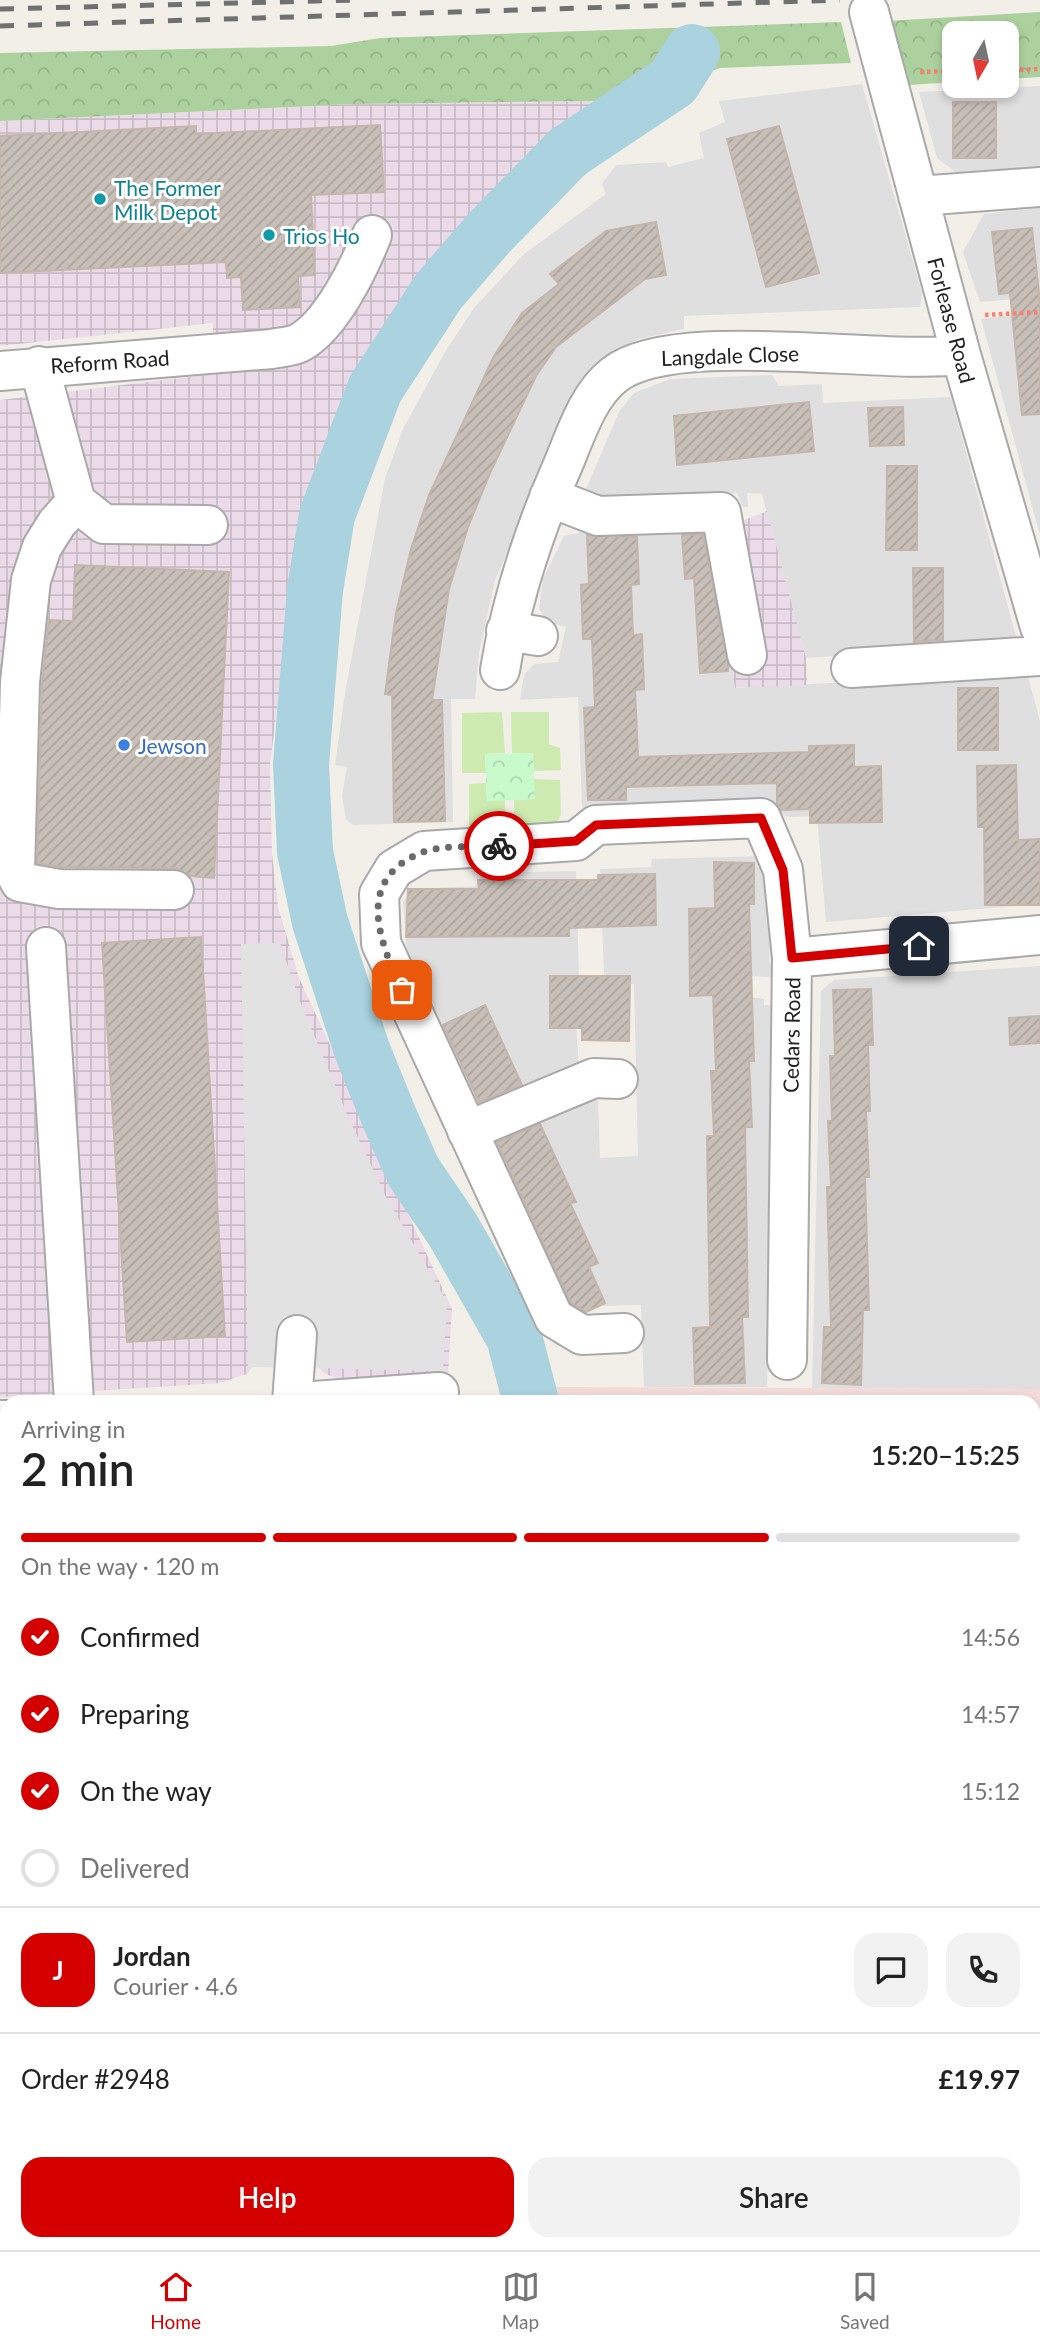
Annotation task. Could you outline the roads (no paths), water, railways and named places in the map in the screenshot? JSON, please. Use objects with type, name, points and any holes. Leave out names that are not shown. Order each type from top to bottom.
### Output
[{"type":"street","name":"Forlease Road","points":[[869,12],[953,317],[961,355],[1040,627]]},
{"type":"street","points":[[918,196],[1040,187]]},
{"type":"street","name":"Reform Road","points":[[0,371],[272,349],[298,344],[317,328],[337,303],[372,235]]},
{"type":"street","name":"Langdale Close","points":[[500,670],[522,634],[549,497],[587,410],[613,375],[647,358],[730,352],[933,358],[961,355]]},
{"type":"street","points":[[39,366],[76,502],[104,524],[208,525]]},
{"type":"street","points":[[549,497],[598,516],[721,512],[747,655]]},
{"type":"street","points":[[76,502],[57,523],[42,547],[31,580],[20,682],[15,872],[20,882],[59,889],[174,890]]},
{"type":"street","points":[[851,668],[1040,656]]},
{"type":"street","points":[[624,1333],[582,1335],[554,1318],[381,943],[379,894],[394,869],[424,851],[576,841],[596,825],[761,818],[783,870],[792,958]]},
{"type":"street","name":"Cedars Road","points":[[787,1360],[792,958],[1040,935]]},
{"type":"street","points":[[46,947],[74,1395]]},
{"type":"street","points":[[467,1131],[594,1078],[618,1079]]},
{"type":"street","points":[[293,1395],[297,1335]]},
{"type":"street","points":[[397,1395],[439,1392]]},
{"type":"waterway","points":[[529,1395],[514,1337],[453,1230],[413,1171],[362,1050],[320,922],[305,852],[301,764],[315,590],[327,515],[375,389],[438,292],[488,234],[568,152],[673,82],[692,52]]},
{"type":"railway","points":[[0,9],[356,0]]},
{"type":"railway","points":[[0,26],[840,0]]},
{"type":"place","name":"The Former Milk Depot","points":[[100,199]]},
{"type":"place","name":"Trios Ho","points":[[269,235]]},
{"type":"place","name":"Jewson","points":[[124,745]]}]
